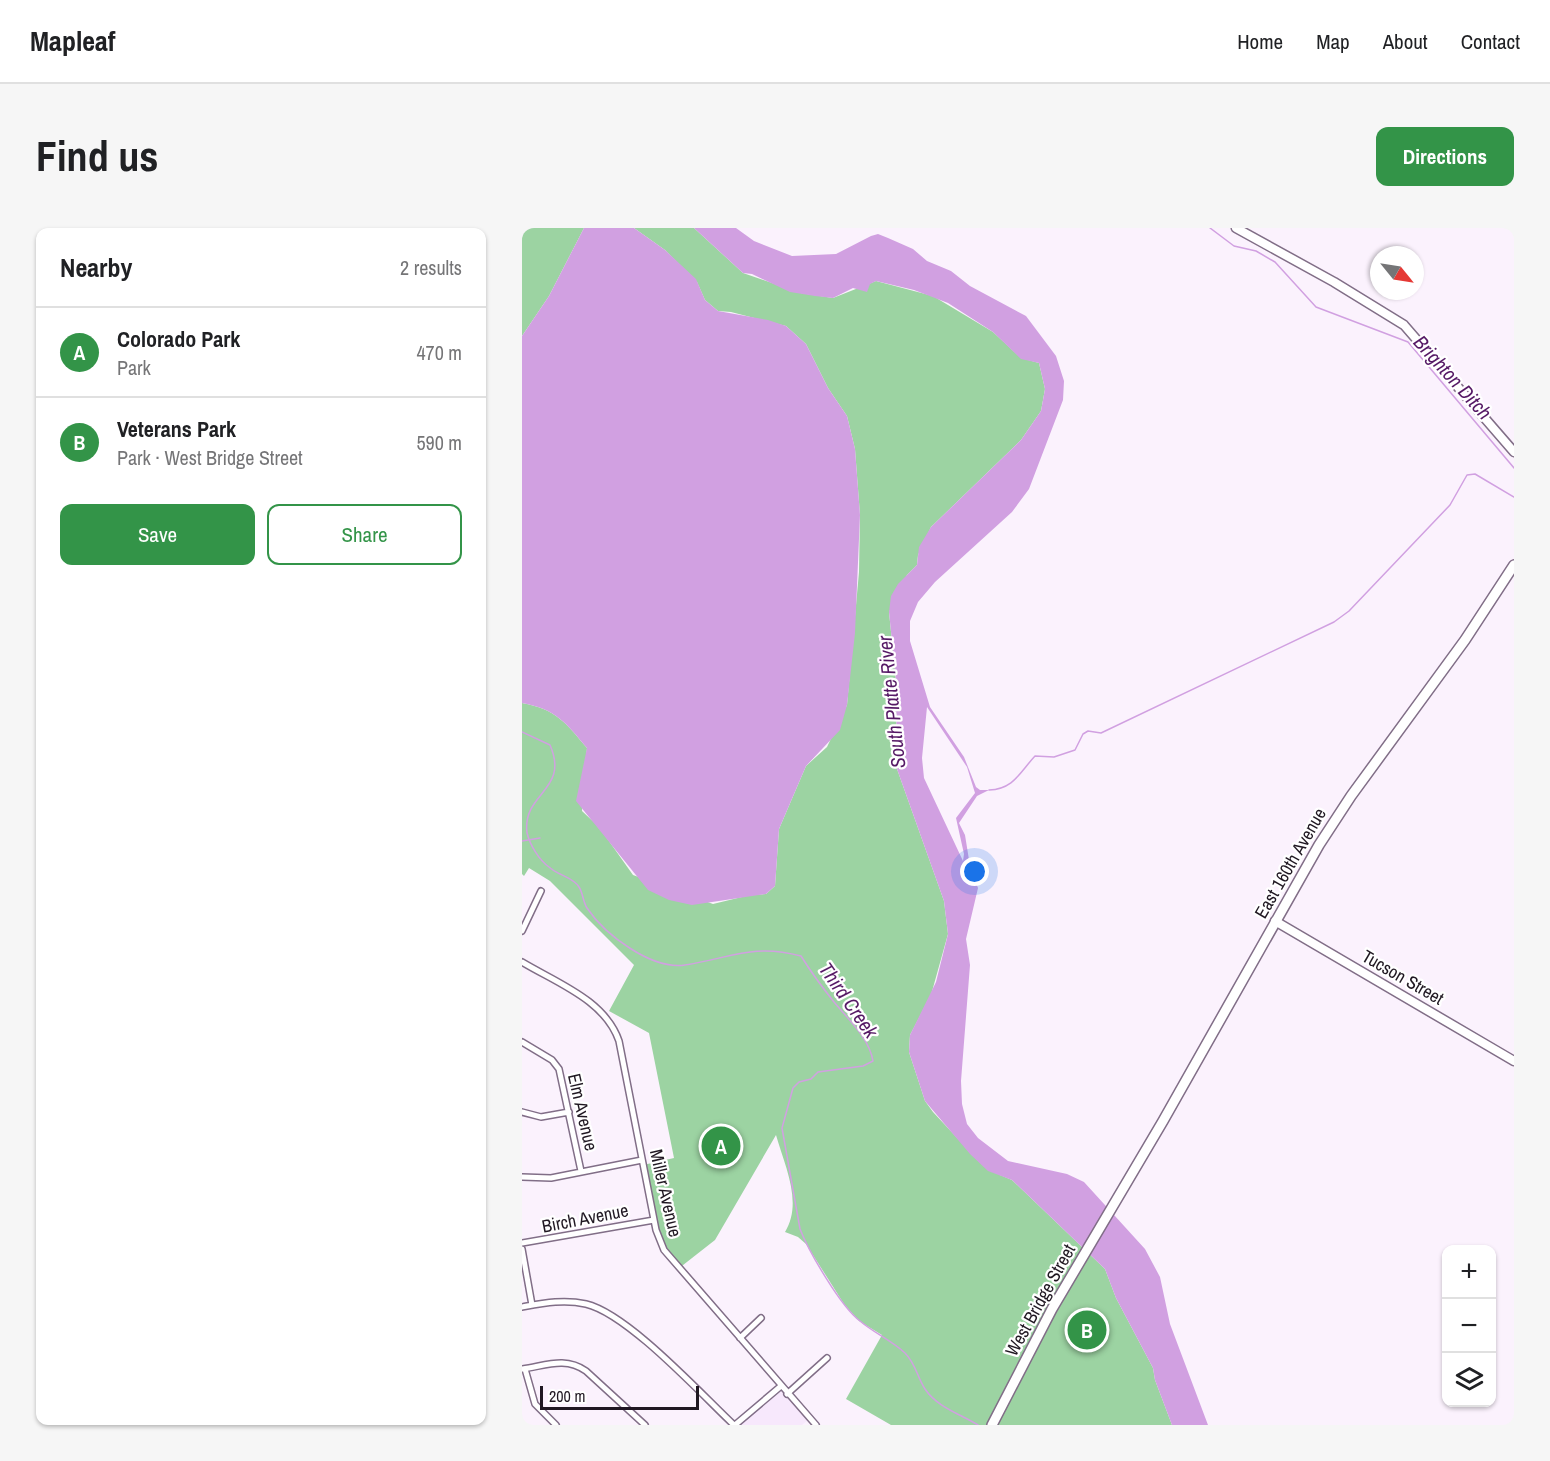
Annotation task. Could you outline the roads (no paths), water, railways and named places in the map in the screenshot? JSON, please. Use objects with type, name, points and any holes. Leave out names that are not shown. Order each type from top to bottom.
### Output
[{"type":"main road","name":"East 160th Avenue","points":[[1120,1193],[1337,815],[1464,640],[1514,565]]},
{"type":"main road","name":"West Bridge Street","points":[[992,1425],[1076,1268],[1120,1193]]},
{"type":"street","points":[[1236,228],[1372,304],[1404,325],[1514,452]]},
{"type":"street","points":[[522,930],[541,891]]},
{"type":"street","name":"Tucson Street","points":[[1275,921],[1514,1061]]},
{"type":"street","name":"Miller Avenue","points":[[522,962],[596,1006],[613,1025],[619,1041],[658,1236],[672,1261],[816,1425]]},
{"type":"street","name":"Elm Avenue","points":[[522,1042],[555,1063],[562,1077],[581,1171]]},
{"type":"street","points":[[522,1112],[541,1117],[569,1112]]},
{"type":"street","points":[[522,1177],[550,1178],[642,1160]]},
{"type":"street","name":"Birch Avenue","points":[[522,1243],[654,1220]]},
{"type":"street","points":[[522,1249],[532,1305]]},
{"type":"street","points":[[522,1307],[555,1301],[574,1302],[591,1305],[615,1316],[735,1425],[781,1386]]},
{"type":"street","points":[[740,1338],[761,1318]]},
{"type":"street","points":[[787,1394],[828,1358]]},
{"type":"street","points":[[556,1425],[535,1404],[524,1369],[560,1362],[575,1364],[586,1371],[645,1425]]},
{"type":"waterway","name":"Brighton Ditch","points":[[1210,228],[1234,246],[1256,251],[1275,262],[1316,307],[1408,342],[1514,468]]},
{"type":"waterway","points":[[989,790],[1005,787],[1011,783],[1035,756],[1054,757],[1075,750],[1083,734],[1088,731],[1101,733],[1334,622],[1349,611],[1450,505],[1467,475],[1475,474],[1514,497]]},
{"type":"waterway","name":"Third Creek","points":[[522,732],[550,745],[555,760],[550,782],[531,808],[527,819],[527,833],[530,842],[545,864],[576,884],[587,908],[605,929],[644,956],[672,965],[685,965],[755,951],[784,952],[801,956],[825,991],[863,1037],[873,1061],[863,1066],[818,1072],[811,1079],[799,1082],[793,1088],[782,1128],[800,1229],[826,1278],[852,1314],[905,1353],[925,1389],[936,1401],[978,1425]]},
{"type":"waterway","name":"Third Creek","points":[[522,841],[540,838]]},
{"type":"place","name":"Colorado Park","points":[[721,1146]]},
{"type":"place","name":"Veterans Park","points":[[1087,1330]]},
{"type":"water label","name":"South Platte River","points":[[891,702]]}]
